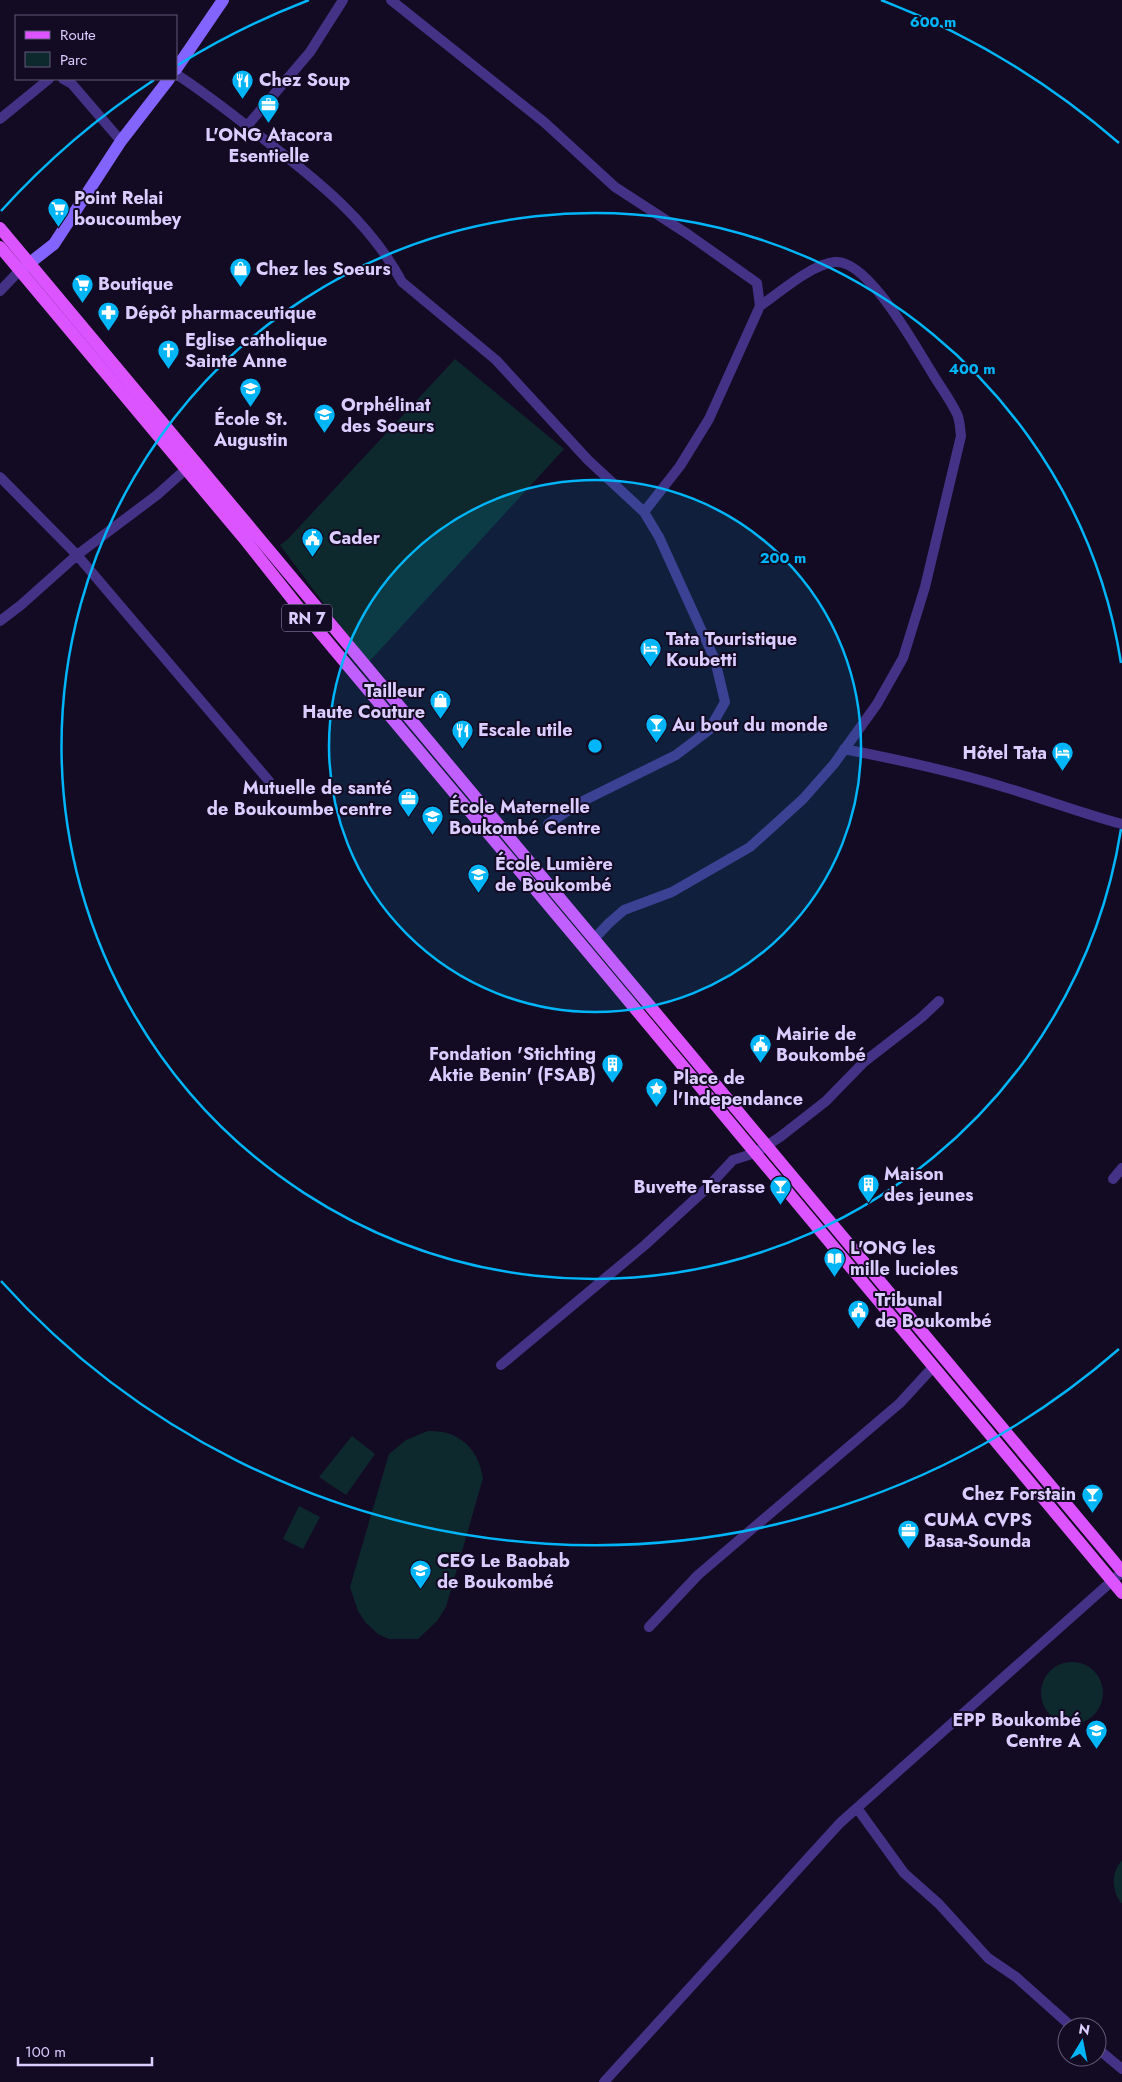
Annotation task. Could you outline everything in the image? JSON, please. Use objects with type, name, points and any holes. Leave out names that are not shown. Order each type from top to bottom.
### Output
[{"type":"main road","points":[[178,66],[223,0]]},
{"type":"main road","points":[[25,266],[54,244],[121,142],[168,80]]},
{"type":"main road","name":"RN 7","points":[[0,228],[25,266],[185,470],[1122,1593]]},
{"type":"main road","name":"RN 7","points":[[0,247],[25,266],[617,965],[1122,1572]]},
{"type":"street","points":[[247,126],[310,52],[343,0]]},
{"type":"street","points":[[391,0],[544,122],[615,187],[689,235],[757,283],[760,306]]},
{"type":"street","points":[[178,75],[205,93],[333,194],[365,228],[395,268],[402,282],[496,360],[588,460],[644,512],[659,537],[715,660],[725,702],[709,730],[676,755],[581,802],[548,824]]},
{"type":"street","points":[[0,120],[47,80]]},
{"type":"street","points":[[65,80],[72,84],[121,142]]},
{"type":"street","points":[[594,939],[624,910],[672,892],[750,847],[803,799],[834,764],[877,704],[902,658],[925,587],[961,436],[957,415],[900,320],[880,294],[857,270],[843,262],[835,262],[811,269],[760,306],[708,418],[680,466],[644,512]]},
{"type":"street","points":[[0,291],[25,266]]},
{"type":"street","points":[[0,621],[21,605],[77,555],[157,496],[185,470]]},
{"type":"street","points":[[0,477],[77,555],[269,781]]},
{"type":"street","points":[[844,749],[998,785],[1078,812],[1122,824]]},
{"type":"street","points":[[501,1365],[645,1245],[707,1188],[733,1160],[746,1154],[755,1153],[826,1101],[864,1062],[922,1017],[939,1001]]},
{"type":"street","points":[[1113,1179],[1122,1168]]},
{"type":"street","points":[[649,1627],[698,1575],[900,1403],[933,1367]]},
{"type":"street","points":[[604,2082],[840,1823],[1122,1572]]},
{"type":"street","points":[[857,1808],[904,1873],[939,1904],[988,1958],[1016,1977],[1061,2017]]},
{"type":"street","points":[[1107,2056],[1122,2069]]},
{"type":"green space","points":[[455,359],[564,449],[368,663],[280,545],[288,539]]},
{"type":"green space","points":[[428,1431],[449,1434],[465,1443],[477,1458],[483,1478],[446,1607],[437,1621],[418,1639],[389,1639],[378,1634],[366,1623],[358,1611],[350,1587],[389,1454],[406,1440]]},
{"type":"green space","points":[[352,1436],[375,1454],[346,1495],[319,1477]]},
{"type":"green space","points":[[299,1506],[320,1517],[303,1549],[283,1539]]},
{"type":"green space","points":[[1066,1662],[1078,1662],[1094,1671],[1101,1681],[1103,1693],[1101,1705],[1094,1715],[1078,1724],[1066,1724],[1055,1719],[1046,1710],[1041,1699],[1041,1687],[1046,1676],[1055,1667]]},
{"type":"green space","points":[[1122,1860],[1122,1904],[1114,1887],[1114,1876]]},
{"type":"place","name":"Chez Soup","points":[[243,99]]},
{"type":"place","name":"L'ONG Atacora Esentielle","points":[[269,124]]},
{"type":"place","name":"Point Relai boucoumbey","points":[[58,227]]},
{"type":"place","name":"Chez les Soeurs","points":[[240,288]]},
{"type":"place","name":"Boutique","points":[[82,303]]},
{"type":"place","name":"Dépôt pharmaceutique","points":[[109,332]]},
{"type":"place","name":"Eglise catholique Sainte Anne","points":[[169,369]]},
{"type":"place","name":"École St. Augustin","points":[[251,408]]},
{"type":"place","name":"Orphélinat des Soeurs","points":[[325,434]]},
{"type":"place","name":"Cader","points":[[313,557]]},
{"type":"place","name":"Tata Touristique Koubetti","points":[[650,668]]},
{"type":"place","name":"Tailleur Haute Couture","points":[[441,720]]},
{"type":"place","name":"Au bout du monde","points":[[656,744]]},
{"type":"place","name":"Escale utile","points":[[462,749]]},
{"type":"place","name":"Hôtel Tata","points":[[1063,772]]},
{"type":"place","name":"Mutuelle de santé de Boukoumbe centre","points":[[408,817]]},
{"type":"place","name":"École Maternelle Boukombé Centre","points":[[433,836]]},
{"type":"place","name":"École Lumière de Boukombé","points":[[479,893]]},
{"type":"place","name":"Mairie de Boukombé","points":[[760,1063]]},
{"type":"place","name":"Fondation 'Stichting Aktie Benin' (FSAB)","points":[[612,1083]]},
{"type":"place","name":"Place de l'Independance","points":[[657,1107]]},
{"type":"place","name":"Maison des jeunes","points":[[868,1203]]},
{"type":"place","name":"Buvette Terasse","points":[[781,1206]]},
{"type":"place","name":"L'ONG les mille lucioles","points":[[834,1277]]},
{"type":"place","name":"Tribunal de Boukombé","points":[[859,1329]]},
{"type":"place","name":"Chez Forstain","points":[[1092,1513]]},
{"type":"place","name":"CUMA CVPS Basa-Sounda","points":[[908,1549]]},
{"type":"place","name":"CEG Le Baobab de Boukombé","points":[[421,1590]]},
{"type":"place","name":"EPP Boukombé Centre A","points":[[1097,1749]]}]
